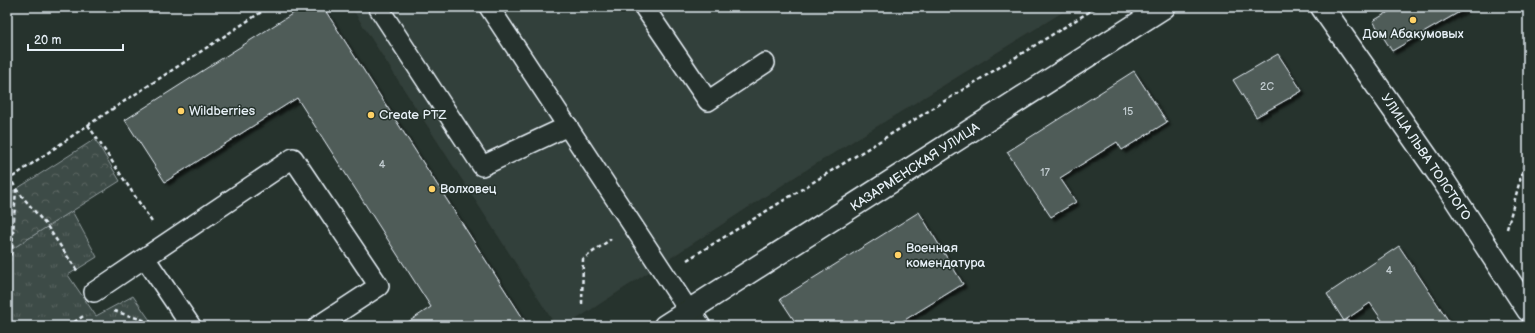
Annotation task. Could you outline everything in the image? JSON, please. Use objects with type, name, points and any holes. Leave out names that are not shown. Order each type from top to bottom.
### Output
[{"type":"street","name":"КАЗАРМЕНСКАЯ УЛИЦА","points":[[665,326],[694,319],[1164,7]]},
{"type":"street","name":"УЛИЦА ЛЬВА ТОЛСТОГО","points":[[1322,7],[1445,183],[1528,310]]},
{"type":"lane","points":[[378,7],[482,166],[568,126]]},
{"type":"lane","points":[[489,7],[694,319]]},
{"type":"lane","points":[[644,7],[708,101],[765,63]]},
{"type":"lane","points":[[94,292],[293,158],[379,286],[324,324]]},
{"type":"lane","points":[[145,258],[191,326]]},
{"type":"path","points":[[7,181],[88,125],[269,7]]},
{"type":"path","points":[[682,255],[686,261],[1097,7]]},
{"type":"path","points":[[88,125],[166,243]]},
{"type":"path","points":[[1505,235],[1512,215],[1528,150]]},
{"type":"path","points":[[11,179],[16,189],[47,226],[76,270],[94,292]]},
{"type":"path","points":[[7,269],[12,249],[16,189]]},
{"type":"path","points":[[582,304],[583,259],[632,224]]},
{"type":"path","points":[[112,311],[161,326]]},
{"type":"shaded area","points":[[351,7],[1071,7],[798,175],[566,326],[556,326]]},
{"type":"green space","points":[[95,139],[120,181],[7,252],[7,195]]},
{"type":"green space","points":[[72,211],[97,257],[68,275],[96,316],[133,296],[154,326],[7,326],[7,252]]},
{"type":"building","points":[[303,7],[323,7],[528,326],[402,326],[431,307],[297,98],[165,182],[125,120]]},
{"type":"building","points":[[1397,7],[1468,7],[1392,51],[1373,21]]},
{"type":"building","points":[[1278,54],[1302,91],[1256,117],[1233,80]]},
{"type":"building","points":[[1134,71],[1167,122],[1122,150],[1117,142],[1060,178],[1076,202],[1051,217],[1007,152]]},
{"type":"building","name":"Военная комендатура","points":[[919,212],[963,284],[895,326],[798,326],[780,299]]},
{"type":"building","points":[[1399,246],[1452,326],[1386,326],[1370,303],[1344,321],[1327,294]]},
{"type":"place","name":"Дом Абакумовых","points":[[1413,20]]},
{"type":"place","name":"Wildberries","points":[[181,111]]},
{"type":"place","name":"Create PTZ","points":[[371,115]]},
{"type":"place","name":"Волховец","points":[[432,189]]},
{"type":"place","name":"Военная комендатура","points":[[898,255]]}]
